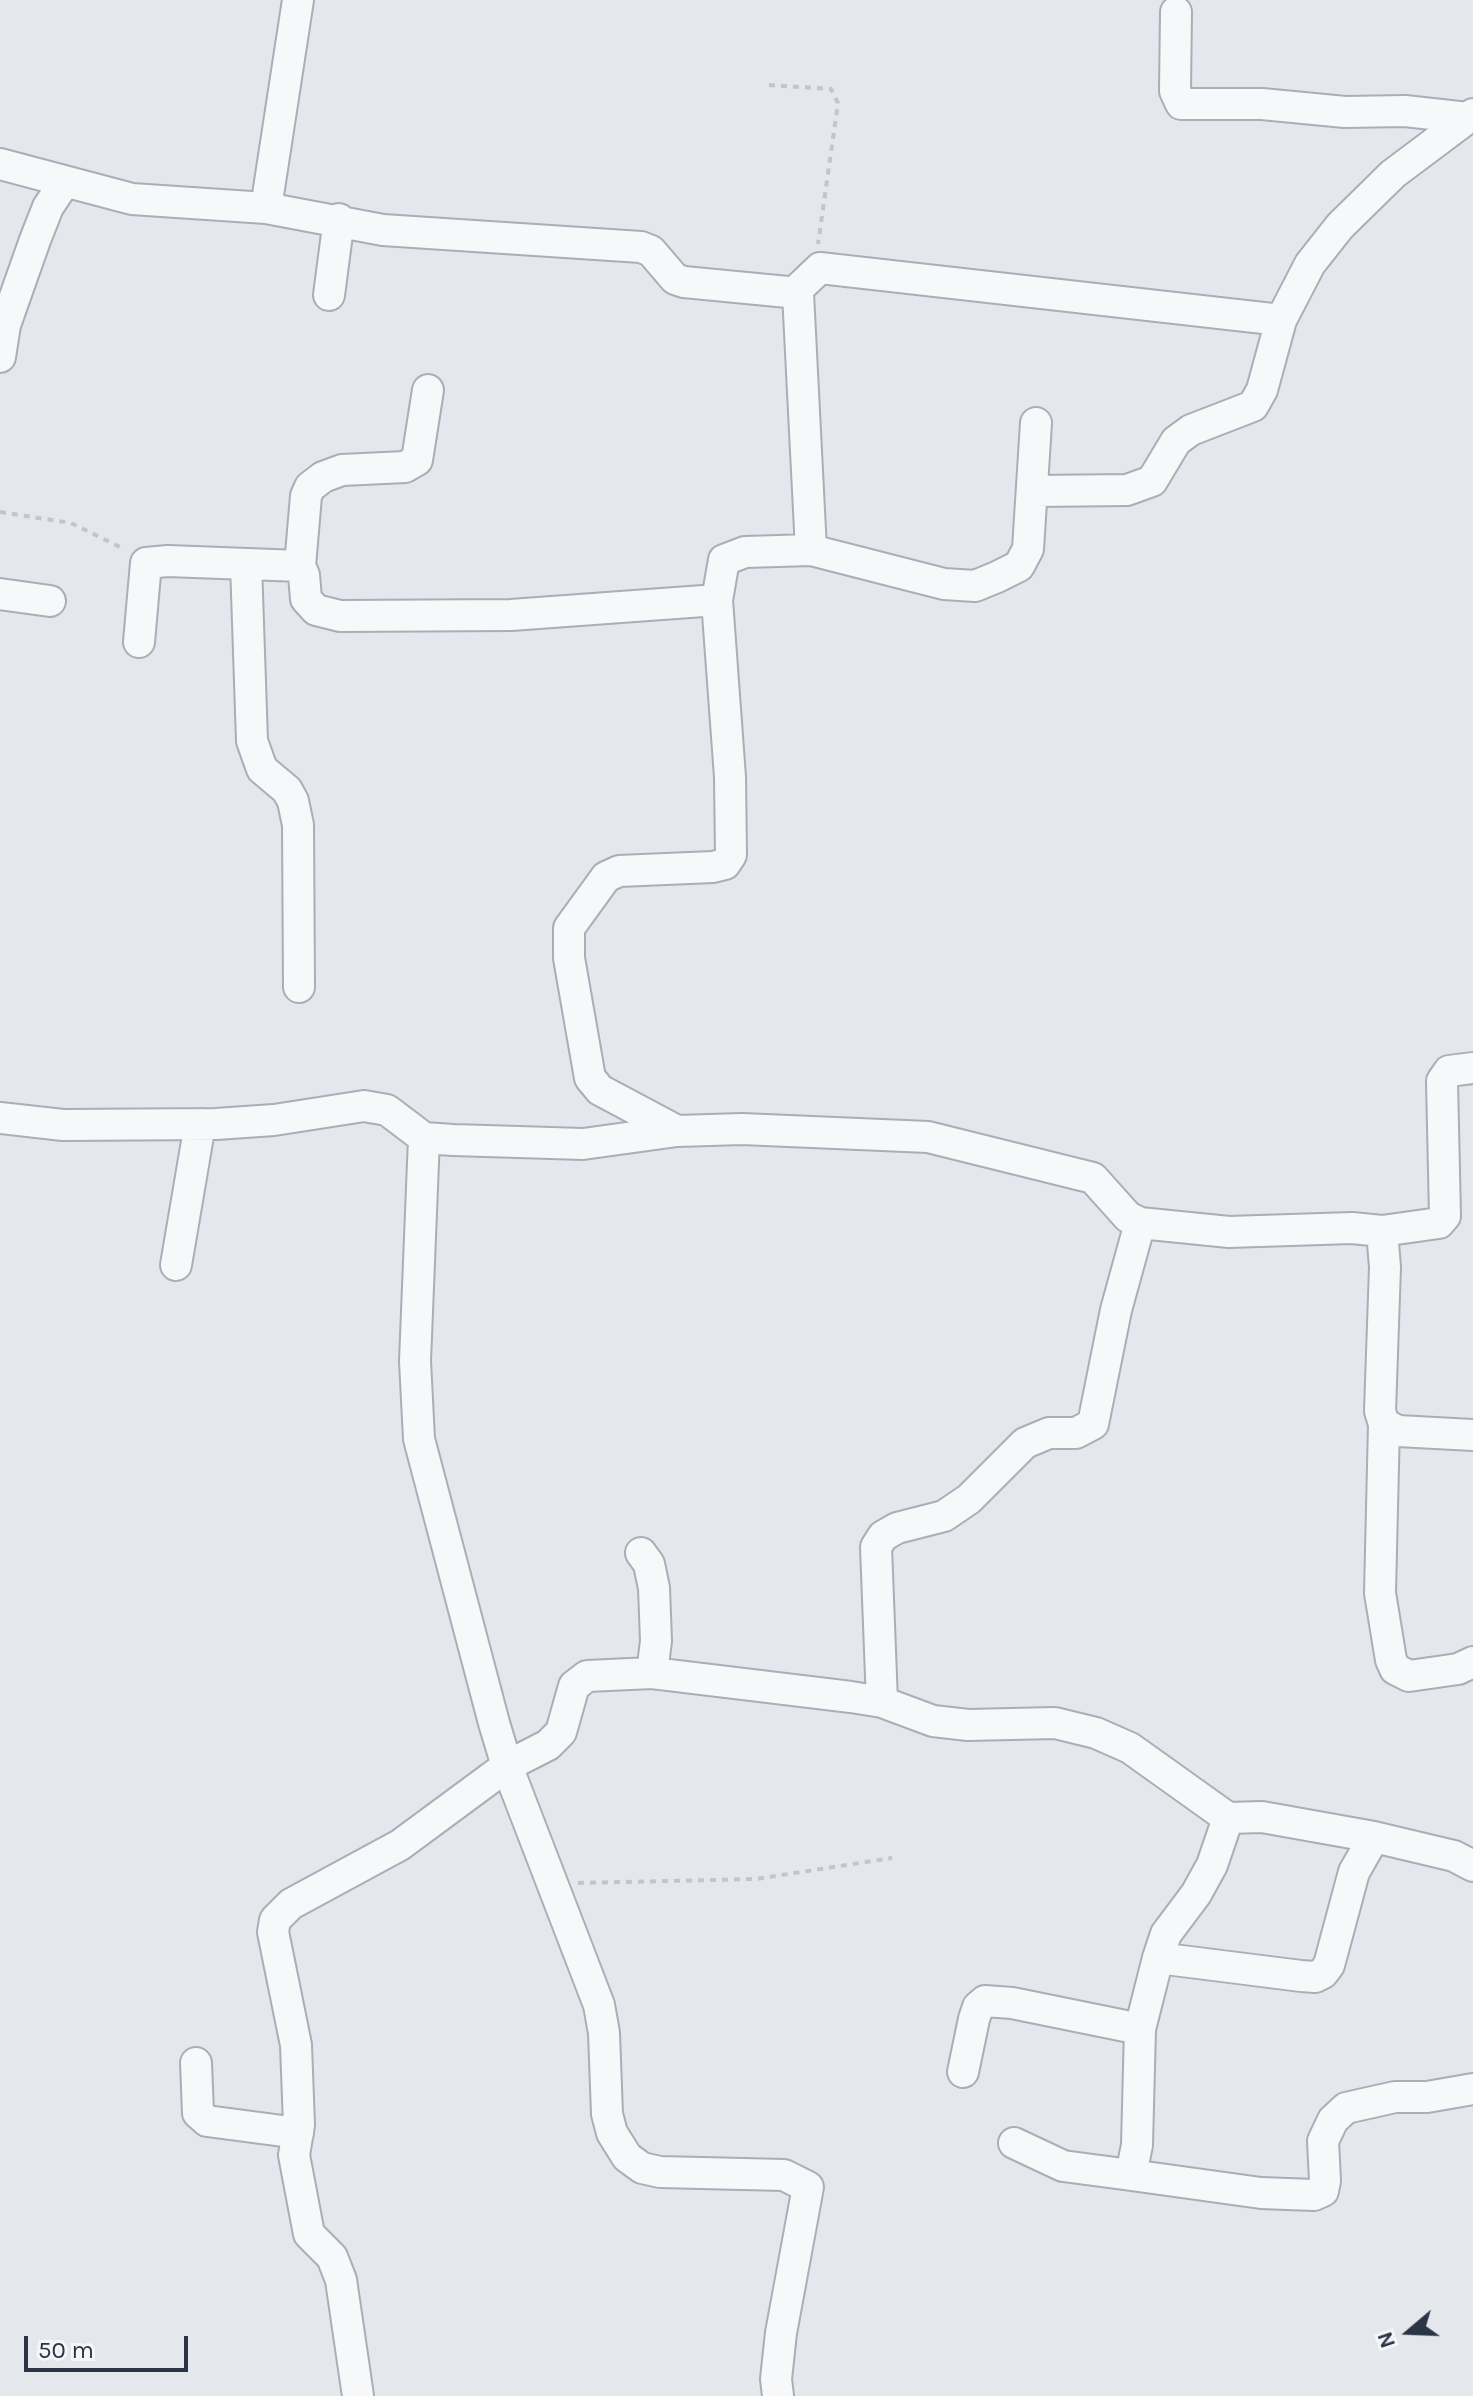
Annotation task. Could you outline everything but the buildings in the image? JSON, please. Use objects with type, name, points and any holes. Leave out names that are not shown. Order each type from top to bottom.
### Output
[{"type":"street","points":[[266,208],[298,0]]},
{"type":"street","points":[[1176,12],[1175,91],[1181,104],[1262,104],[1345,112],[1405,111],[1470,116]]},
{"type":"street","points":[[1034,491],[1127,490],[1152,481],[1176,441],[1191,430],[1253,406],[1262,390],[1281,320],[1310,264],[1340,226],[1393,174],[1470,116]]},
{"type":"street","points":[[0,164],[24,167],[64,183],[132,199],[266,208],[339,219],[383,230],[641,247],[651,251],[675,279],[684,282],[806,281],[1281,320]]},
{"type":"street","points":[[0,357],[5,325],[35,240],[48,207],[64,183]]},
{"type":"street","points":[[329,295],[339,219]]},
{"type":"street","points":[[806,281],[811,550]]},
{"type":"street","points":[[428,390],[417,460],[405,467],[342,470],[323,477],[310,487],[306,496],[300,566],[306,599],[316,610],[340,616],[511,615],[717,600]]},
{"type":"street","points":[[677,1131],[600,1090],[590,1078],[569,958],[569,928],[606,877],[619,871],[713,867],[725,864],[731,855],[730,777],[717,600],[724,560],[734,554],[811,550],[944,584],[975,586],[1019,566],[1028,549],[1036,423]]},
{"type":"street","points":[[139,642],[146,563],[300,566]]},
{"type":"street","points":[[246,564],[252,741],[262,769],[287,790],[293,801],[298,825],[299,987]]},
{"type":"street","points":[[0,594],[50,601]]},
{"type":"street","points":[[0,1118],[63,1125],[200,1124],[274,1120],[377,1107],[424,1138],[583,1144],[677,1131],[742,1129],[928,1137],[1093,1178],[1128,1217],[1140,1223],[1229,1232],[1352,1228],[1382,1231],[1439,1223],[1445,1216],[1442,1081],[1449,1071],[1473,1068]]},
{"type":"street","points":[[176,1265],[200,1124]]},
{"type":"street","points":[[424,1138],[415,1361],[419,1439],[507,1766],[599,2005],[604,2033],[607,2114],[612,2133],[627,2157],[642,2168],[660,2172],[784,2175],[808,2187],[781,2333],[776,2379],[778,2396]]},
{"type":"street","points":[[882,1702],[876,1547],[883,1536],[897,1528],[944,1516],[969,1499],[1025,1443],[1049,1433],[1076,1433],[1093,1424],[1116,1310],[1140,1223]]},
{"type":"street","points":[[1382,1231],[1385,1267],[1380,1411],[1384,1424],[1380,1593],[1391,1660],[1395,1669],[1409,1676],[1458,1669],[1473,1662]]},
{"type":"street","points":[[1384,1424],[1398,1431],[1473,1435]]},
{"type":"street","points":[[641,1553],[649,1564],[654,1588],[656,1641],[652,1673]]},
{"type":"street","points":[[358,2396],[341,2280],[332,2257],[309,2234],[294,2155],[298,2133],[296,2045],[273,1932],[275,1920],[291,1904],[400,1845],[507,1766],[548,1745],[561,1732],[574,1686],[587,1676],[652,1673],[882,1702],[933,1721],[968,1725],[1055,1723],[1096,1733],[1130,1748],[1228,1818],[1262,1817],[1374,1837],[1454,1856],[1473,1866]]},
{"type":"street","points":[[1131,2175],[1137,2145],[1140,2029],[1158,1958],[1166,1934],[1196,1894],[1212,1865],[1228,1818]]},
{"type":"street","points":[[1158,1958],[1301,1976],[1315,1977],[1323,1973],[1329,1965],[1354,1872],[1374,1837]]},
{"type":"street","points":[[963,2072],[974,2019],[978,2007],[985,2001],[1012,2003],[1140,2029]]},
{"type":"street","points":[[196,2063],[198,2113],[207,2121],[298,2133]]},
{"type":"street","points":[[1014,2143],[1063,2166],[1261,2193],[1314,2195],[1323,2191],[1325,2181],[1323,2141],[1333,2120],[1346,2108],[1395,2097],[1427,2097],[1473,2089]]},
{"type":"path","points":[[769,85],[831,89],[838,103],[806,281]]},
{"type":"path","points":[[0,512],[71,523],[114,542],[146,563]]},
{"type":"path","points":[[552,1883],[756,1879],[892,1858]]}]
